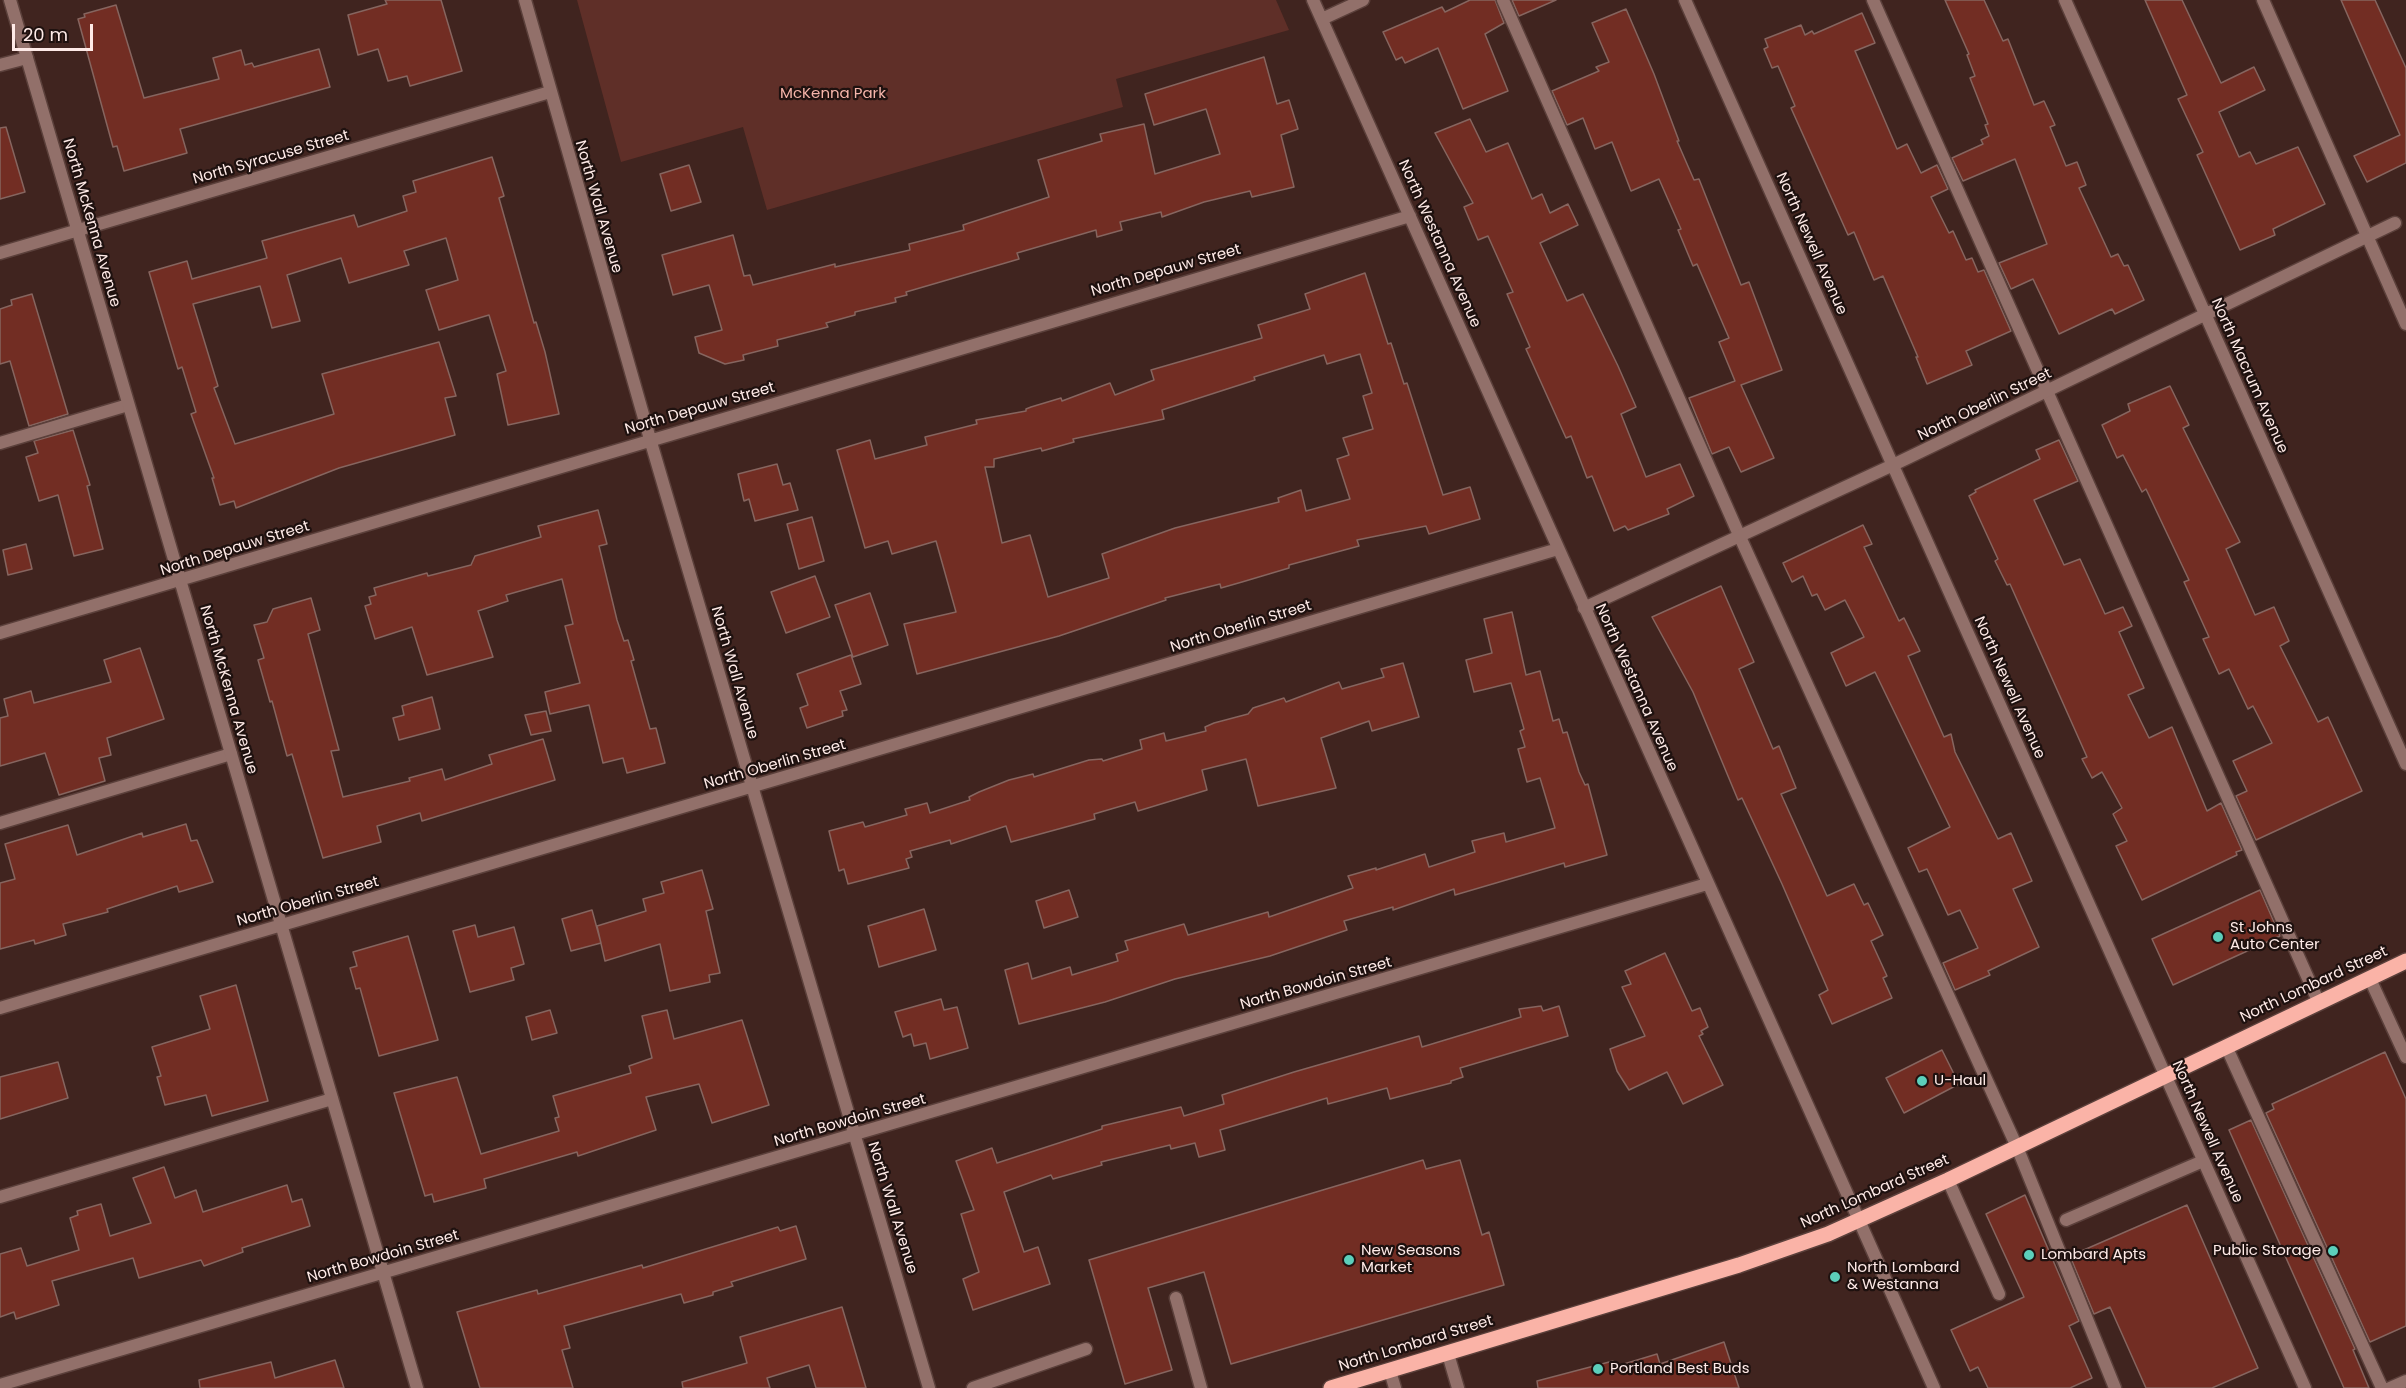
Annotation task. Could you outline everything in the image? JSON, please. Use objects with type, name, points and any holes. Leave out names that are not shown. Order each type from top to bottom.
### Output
[{"type":"main road","name":"North Lombard Street","points":[[1331,1388],[1749,1262],[1859,1221],[2406,961]]},
{"type":"street","name":"North McKenna Avenue","points":[[10,0],[417,1388]]},
{"type":"street","name":"North Wall Avenue","points":[[525,0],[650,439],[929,1388]]},
{"type":"street","name":"North Westanna Avenue","points":[[1313,0],[1934,1388]]},
{"type":"street","points":[[1322,19],[1363,0]]},
{"type":"street","points":[[1503,0],[1740,537],[2017,1147],[2115,1388]]},
{"type":"street","name":"North Newell Avenue","points":[[1685,0],[2305,1388]]},
{"type":"street","points":[[1874,0],[2319,1003]]},
{"type":"street","name":"North Macrum Avenue","points":[[2066,0],[2406,764]]},
{"type":"street","points":[[2263,0],[2406,324]]},
{"type":"street","points":[[0,65],[27,57]]},
{"type":"street","name":"North Syracuse Street","points":[[0,253],[550,92]]},
{"type":"street","name":"North Depauw Street","points":[[0,633],[1410,216]]},
{"type":"street","name":"North Oberlin Street","points":[[1584,608],[1893,465],[2395,223]]},
{"type":"street","points":[[0,443],[129,405]]},
{"type":"street","name":"North Oberlin Street","points":[[0,1008],[1558,549]]},
{"type":"street","points":[[0,823],[231,754]]},
{"type":"street","name":"North Bowdoin Street","points":[[0,1385],[1707,884]]},
{"type":"street","points":[[2370,978],[2401,1033],[2406,1057]]},
{"type":"street","points":[[2226,1046],[2382,1388]]},
{"type":"street","points":[[0,1197],[332,1099]]},
{"type":"street","points":[[2066,1220],[2203,1161]]},
{"type":"street","points":[[1948,1180],[2000,1294]]},
{"type":"street","points":[[1176,1298],[1201,1388]]},
{"type":"street","points":[[973,1388],[1086,1349]]},
{"type":"street","points":[[1448,1354],[1458,1388]]},
{"type":"street","points":[[1390,1371],[1395,1388]]},
{"type":"street","points":[[2390,1388],[2406,1381]]},
{"type":"green space","name":"McKenna Park","points":[[577,0],[1276,0],[1289,30],[1116,79],[1123,107],[767,210],[743,127],[621,162]]},
{"type":"building","points":[[385,0],[441,0],[462,71],[410,86],[407,76],[388,81],[378,49],[358,55],[348,15],[387,4]]},
{"type":"building","points":[[1470,0],[1495,0],[1504,23],[1485,34],[1508,91],[1463,109],[1438,48],[1405,63],[1402,57],[1396,60],[1383,32],[1442,7],[1445,12]]},
{"type":"building","points":[[1512,0],[1556,0],[1519,16]]},
{"type":"building","points":[[1945,0],[1984,0],[2003,41],[2008,39],[2034,105],[2044,101],[2055,125],[2050,127],[2066,166],[2077,162],[2086,185],[2079,188],[2111,257],[2118,254],[2124,266],[2128,265],[2144,300],[2115,314],[2112,309],[2059,334],[2033,279],[2011,289],[1999,263],[2047,244],[2015,159],[1963,181],[1952,158],[1983,144],[1981,140],[1989,136],[1985,125],[1988,124],[1970,78],[1975,76],[1967,55],[1969,54]]},
{"type":"building","points":[[2145,0],[2182,0],[2221,83],[2254,67],[2265,90],[2219,112],[2239,157],[2250,152],[2256,164],[2298,147],[2325,204],[2273,229],[2275,235],[2240,250],[2197,155],[2203,152],[2178,99],[2187,95]]},
{"type":"building","points":[[2341,0],[2375,0],[2406,68],[2406,163],[2367,182],[2354,156],[2400,135]]},
{"type":"building","points":[[116,5],[144,98],[219,79],[213,58],[241,50],[245,65],[252,63],[254,67],[319,49],[330,87],[180,129],[187,153],[124,171],[117,146],[113,147],[78,19],[85,17],[84,14]]},
{"type":"building","points":[[1626,9],[1654,74],[1679,141],[1677,141],[1694,180],[1699,179],[1741,285],[1749,282],[1782,370],[1741,385],[1774,458],[1741,472],[1729,447],[1712,454],[1689,398],[1735,381],[1719,342],[1729,338],[1697,264],[1693,266],[1678,230],[1681,229],[1659,179],[1631,191],[1612,142],[1595,149],[1583,118],[1567,125],[1552,91],[1599,71],[1596,67],[1609,62],[1592,23]]},
{"type":"building","points":[[1862,13],[1875,43],[1855,51],[1897,149],[1907,144],[1921,173],[1937,165],[1948,189],[1931,197],[1949,233],[1953,231],[1966,260],[1972,258],[1978,272],[1984,270],[2011,331],[1966,351],[1972,365],[1927,384],[1916,357],[1918,357],[1883,276],[1874,280],[1854,232],[1848,235],[1791,108],[1795,106],[1778,66],[1772,68],[1764,49],[1768,47],[1765,39],[1801,25],[1805,35],[1812,31],[1814,34]]},
{"type":"building","points":[[1264,57],[1277,104],[1289,100],[1298,129],[1281,135],[1294,187],[1252,197],[1250,191],[1204,202],[1162,217],[1161,212],[1120,222],[1122,230],[1097,237],[1096,230],[1017,253],[1019,259],[906,292],[907,295],[895,298],[896,302],[855,312],[855,315],[826,323],[828,327],[777,340],[778,346],[743,355],[744,360],[725,364],[699,353],[695,337],[722,330],[709,285],[673,295],[662,255],[733,235],[744,276],[750,275],[753,285],[835,264],[835,267],[910,250],[909,244],[964,230],[963,225],[1049,197],[1038,160],[1102,141],[1100,134],[1144,124],[1155,174],[1220,154],[1206,109],[1154,125],[1145,94]]},
{"type":"building","points":[[1470,119],[1486,152],[1508,143],[1532,199],[1542,194],[1550,213],[1568,204],[1578,225],[1540,243],[1567,301],[1583,294],[1618,366],[1636,407],[1621,414],[1646,477],[1680,464],[1694,496],[1667,509],[1669,514],[1628,530],[1625,526],[1614,531],[1592,476],[1587,478],[1571,436],[1566,438],[1526,349],[1530,347],[1507,294],[1513,292],[1488,236],[1478,240],[1464,207],[1473,203],[1435,133]]},
{"type":"building","points":[[6,127],[25,192],[0,199],[0,128]]},
{"type":"building","points":[[492,157],[504,196],[499,198],[534,323],[536,322],[545,352],[559,414],[508,425],[497,374],[506,371],[489,315],[439,330],[426,290],[458,280],[446,238],[404,251],[409,265],[349,283],[341,258],[287,275],[300,321],[272,328],[260,286],[193,304],[218,386],[214,388],[235,444],[334,414],[322,374],[439,342],[456,396],[445,398],[455,435],[339,468],[236,508],[234,501],[220,505],[212,478],[214,478],[191,414],[196,412],[182,367],[178,369],[149,272],[187,261],[192,279],[267,258],[262,241],[354,215],[358,227],[407,211],[403,196],[416,192],[413,181]]},
{"type":"building","points":[[689,165],[701,202],[671,211],[660,174]]},
{"type":"building","points":[[1365,273],[1388,344],[1391,343],[1404,384],[1407,383],[1443,495],[1470,487],[1480,519],[1429,534],[1426,526],[1357,540],[1359,546],[1289,565],[1289,568],[1221,588],[1220,584],[1165,598],[1166,600],[1059,636],[917,674],[904,624],[956,612],[936,541],[892,554],[888,541],[865,548],[837,450],[870,440],[875,459],[927,445],[925,437],[977,424],[976,420],[1026,411],[1031,407],[1061,398],[1062,401],[1110,383],[1115,395],[1154,380],[1151,370],[1262,338],[1258,325],[1310,309],[1305,294]],"holes":[[[1360,354],[1372,393],[1363,396],[1373,429],[1343,438],[1349,455],[1337,459],[1350,499],[1306,511],[1301,490],[1278,498],[1279,502],[1175,528],[1102,554],[1109,578],[1048,597],[1030,535],[1002,543],[985,467],[994,467],[994,459],[1041,448],[1042,451],[1074,442],[1073,439],[1164,419],[1162,410],[1324,355],[1327,364]]]},
{"type":"building","points":[[32,294],[68,414],[29,426],[10,361],[0,364],[0,309],[12,305],[11,300]]},
{"type":"building","points":[[2170,386],[2189,425],[2183,428],[2240,542],[2226,549],[2255,615],[2274,607],[2289,641],[2280,646],[2318,722],[2328,717],[2362,791],[2256,840],[2236,796],[2247,791],[2233,761],[2272,743],[2253,706],[2248,709],[2229,669],[2219,674],[2203,639],[2209,637],[2184,582],[2189,580],[2146,489],[2142,492],[2123,455],[2117,458],[2102,425],[2130,411],[2128,404]]},
{"type":"building","points":[[73,430],[90,485],[87,486],[103,549],[74,556],[58,495],[39,501],[26,457],[38,453],[34,441]]},
{"type":"building","points":[[2059,440],[2078,481],[2034,500],[2064,565],[2080,559],[2105,614],[2123,607],[2132,626],[2119,632],[2144,688],[2128,695],[2149,738],[2172,727],[2207,811],[2221,803],[2242,850],[2236,852],[2237,855],[2142,900],[2116,846],[2127,841],[2113,814],[2122,808],[2102,772],[2092,778],[2082,759],[2087,757],[2010,584],[2007,585],[1995,561],[1998,559],[1969,496],[1976,492],[1975,490],[2040,459],[2036,450]]},
{"type":"building","points":[[777,464],[783,485],[790,483],[798,510],[755,521],[749,499],[744,501],[738,474]]},
{"type":"building","points":[[598,510],[607,544],[599,546],[617,620],[624,641],[628,640],[634,660],[631,661],[650,729],[656,728],[665,763],[627,773],[623,758],[603,763],[589,705],[550,714],[545,692],[580,683],[565,626],[573,624],[562,579],[506,595],[508,601],[478,611],[493,657],[427,675],[412,627],[375,639],[365,606],[371,604],[369,597],[376,595],[374,588],[427,573],[428,576],[471,565],[475,556],[541,537],[538,526]]},
{"type":"building","points":[[812,517],[824,561],[799,569],[787,524]]},
{"type":"building","points":[[1863,525],[1872,544],[1864,547],[1899,621],[1904,618],[1920,651],[1908,656],[1944,737],[1951,734],[1955,752],[1998,839],[2011,833],[2032,881],[2013,889],[2039,947],[1988,971],[1990,975],[1955,990],[1943,963],[1978,948],[1960,910],[1948,915],[1927,869],[1919,872],[1908,848],[1950,827],[1875,672],[1846,686],[1831,653],[1864,637],[1845,600],[1825,610],[1817,594],[1812,596],[1803,576],[1792,582],[1783,563]]},
{"type":"building","points":[[26,544],[32,569],[8,575],[3,550]]},
{"type":"building","points":[[815,576],[830,617],[786,633],[771,592]]},
{"type":"building","points":[[1721,586],[1754,662],[1739,669],[1773,749],[1779,746],[1796,788],[1781,794],[1827,896],[1854,884],[1864,905],[1868,903],[1883,935],[1871,941],[1887,976],[1883,978],[1892,998],[1832,1024],[1819,995],[1828,990],[1782,884],[1742,798],[1738,800],[1693,692],[1652,617]]},
{"type":"building","points":[[870,593],[888,645],[853,657],[835,605]]},
{"type":"building","points":[[311,598],[320,630],[308,634],[339,750],[331,751],[343,797],[410,781],[409,778],[442,769],[445,780],[492,764],[489,755],[543,739],[555,780],[422,821],[420,813],[377,826],[381,842],[323,858],[292,754],[287,756],[272,701],[270,702],[258,660],[264,658],[254,625],[267,622],[273,609]]},
{"type":"building","points":[[1512,612],[1526,675],[1540,671],[1553,721],[1559,719],[1563,733],[1567,732],[1579,772],[1585,785],[1588,784],[1607,855],[1565,867],[1564,863],[1455,895],[1454,889],[1393,910],[1393,907],[1344,921],[1347,930],[1270,956],[1175,979],[1105,1002],[1019,1024],[1005,970],[1028,963],[1032,979],[1070,967],[1072,975],[1118,961],[1116,954],[1128,950],[1125,941],[1184,924],[1188,935],[1268,912],[1269,917],[1353,888],[1348,876],[1376,868],[1376,870],[1425,854],[1429,867],[1475,852],[1472,841],[1504,833],[1506,842],[1555,828],[1540,778],[1527,782],[1518,749],[1525,747],[1520,731],[1524,729],[1511,683],[1474,692],[1466,660],[1492,653],[1484,619]]},
{"type":"building","points":[[140,648],[164,719],[107,738],[111,755],[99,758],[105,781],[59,795],[45,753],[0,766],[0,718],[8,716],[4,699],[31,691],[34,703],[111,682],[104,660]]},
{"type":"building","points":[[851,655],[861,684],[840,691],[847,710],[842,711],[843,716],[807,728],[800,708],[808,705],[797,674]]},
{"type":"building","points":[[1403,663],[1419,717],[1372,731],[1369,721],[1321,738],[1336,788],[1258,806],[1246,759],[1202,770],[1207,790],[1138,811],[1135,802],[1094,814],[1095,819],[1011,842],[1006,826],[951,844],[950,840],[910,851],[912,857],[906,859],[909,868],[848,884],[844,869],[839,871],[829,831],[863,822],[865,827],[907,815],[905,809],[927,803],[930,813],[970,800],[969,797],[1009,780],[1033,774],[1034,777],[1089,760],[1102,759],[1103,761],[1142,749],[1140,740],[1164,733],[1166,741],[1206,731],[1205,727],[1214,723],[1248,714],[1253,708],[1284,698],[1286,702],[1339,682],[1342,689],[1384,677],[1381,669]]},
{"type":"building","points":[[432,697],[440,729],[399,740],[393,718],[404,715],[402,706]]},
{"type":"building","points":[[546,711],[551,731],[531,735],[525,715]]},
{"type":"building","points":[[186,824],[191,841],[197,840],[213,882],[179,892],[177,886],[107,909],[108,912],[63,924],[66,935],[35,944],[34,940],[0,949],[0,883],[15,879],[5,844],[68,825],[77,855],[142,833],[143,837]]},
{"type":"building","points":[[702,870],[713,909],[706,911],[720,973],[709,975],[710,982],[670,991],[660,944],[605,961],[597,926],[646,911],[643,899],[664,893],[661,882]]},
{"type":"building","points":[[1069,890],[1078,917],[1044,928],[1036,901]]},
{"type":"building","name":"St Johns Auto Center","points":[[2260,890],[2280,936],[2173,985],[2152,939]]},
{"type":"building","points":[[924,909],[936,950],[879,967],[868,926]]},
{"type":"building","points":[[592,910],[601,943],[571,951],[562,919]]},
{"type":"building","points":[[475,925],[478,937],[514,927],[524,964],[511,968],[514,980],[470,992],[453,931]]},
{"type":"building","points":[[408,936],[438,1040],[379,1056],[360,988],[356,989],[350,968],[357,966],[353,952]]},
{"type":"building","points":[[1665,953],[1692,1011],[1700,1008],[1708,1027],[1701,1031],[1703,1034],[1699,1036],[1723,1085],[1683,1104],[1667,1072],[1629,1090],[1617,1071],[1610,1049],[1645,1036],[1622,987],[1631,984],[1625,971]]},
{"type":"building","points":[[236,985],[268,1101],[212,1116],[206,1095],[165,1105],[157,1077],[161,1076],[152,1047],[210,1029],[200,996]]},
{"type":"building","points":[[941,999],[944,1010],[957,1007],[968,1048],[930,1059],[926,1043],[914,1046],[911,1034],[903,1037],[895,1012]]},
{"type":"building","points":[[1541,1006],[1543,1011],[1559,1006],[1568,1036],[1460,1068],[1463,1077],[1451,1083],[1390,1099],[1387,1088],[1328,1104],[1327,1098],[1220,1130],[1225,1150],[1199,1157],[1195,1143],[1171,1149],[1170,1145],[1101,1162],[1102,1165],[1053,1179],[1051,1175],[1004,1192],[1024,1252],[1038,1247],[1050,1284],[973,1310],[963,1279],[979,1272],[961,1214],[974,1210],[956,1161],[992,1148],[997,1163],[1102,1129],[1102,1126],[1181,1107],[1184,1116],[1224,1104],[1222,1095],[1294,1072],[1419,1036],[1422,1047],[1521,1017],[1519,1009]]},
{"type":"building","points":[[550,1010],[557,1033],[532,1040],[526,1017]]},
{"type":"building","points":[[667,1010],[674,1039],[742,1020],[769,1105],[712,1123],[699,1084],[646,1097],[656,1130],[578,1156],[577,1152],[484,1179],[486,1188],[434,1202],[432,1194],[425,1196],[394,1093],[457,1077],[481,1154],[559,1131],[555,1118],[559,1117],[553,1096],[631,1073],[629,1066],[652,1058],[642,1016]]},
{"type":"building","name":"U-Haul","points":[[1942,1050],[1959,1084],[1904,1113],[1886,1078]]},
{"type":"building","points":[[2385,1052],[2406,1099],[2406,1326],[2370,1342],[2266,1113],[2274,1109],[2272,1104]]},
{"type":"building","points":[[58,1062],[68,1098],[0,1119],[0,1077]]},
{"type":"building","points":[[2251,1120],[2355,1349],[2353,1350],[2369,1388],[2344,1388],[2229,1130]]},
{"type":"building","name":"New Seasons Market","points":[[1423,1160],[1426,1169],[1460,1160],[1482,1235],[1489,1232],[1504,1285],[1231,1364],[1204,1272],[1148,1288],[1172,1370],[1125,1384],[1089,1260]]},
{"type":"building","points":[[164,1167],[175,1198],[196,1190],[203,1212],[287,1185],[292,1202],[302,1199],[310,1226],[242,1248],[243,1252],[204,1266],[201,1260],[139,1278],[133,1258],[52,1281],[59,1305],[16,1319],[14,1312],[0,1317],[0,1254],[21,1248],[27,1266],[79,1250],[70,1218],[78,1215],[77,1211],[101,1204],[110,1236],[151,1223],[133,1178]]},
{"type":"building","name":"Lombard Apts","points":[[2025,1195],[2079,1321],[2069,1326],[2092,1378],[2070,1388],[1988,1388],[1978,1367],[1970,1371],[1951,1330],[2024,1297],[1986,1214]]},
{"type":"building","points":[[2187,1205],[2258,1368],[2212,1388],[2146,1388],[2110,1307],[2094,1314],[2070,1256]]},
{"type":"building","points":[[796,1226],[806,1259],[731,1282],[733,1286],[713,1292],[713,1295],[684,1303],[681,1294],[564,1326],[570,1348],[562,1350],[573,1388],[480,1388],[457,1312],[537,1290],[538,1294],[642,1265],[643,1268],[778,1227],[780,1231]]},
{"type":"building","points":[[842,1307],[866,1388],[816,1388],[809,1365],[767,1378],[770,1388],[683,1388],[682,1382],[747,1363],[740,1337]]},
{"type":"building","points":[[1724,1342],[1739,1388],[1538,1388],[1537,1381],[1613,1361],[1614,1367],[1657,1354],[1660,1364]]},
{"type":"building","points":[[335,1360],[344,1388],[200,1388],[199,1380],[271,1362],[275,1378]]},
{"type":"place","name":"St Johns Auto Center","points":[[2218,937]]},
{"type":"place","name":"U-Haul","points":[[1922,1081]]},
{"type":"place","name":"Public Storage","points":[[2333,1251]]},
{"type":"place","name":"Lombard Apts","points":[[2029,1255]]},
{"type":"place","name":"New Seasons Market","points":[[1349,1260]]},
{"type":"place","name":"North Lombard & Westanna","points":[[1835,1277]]},
{"type":"place","name":"Portland Best Buds","points":[[1598,1369]]}]
